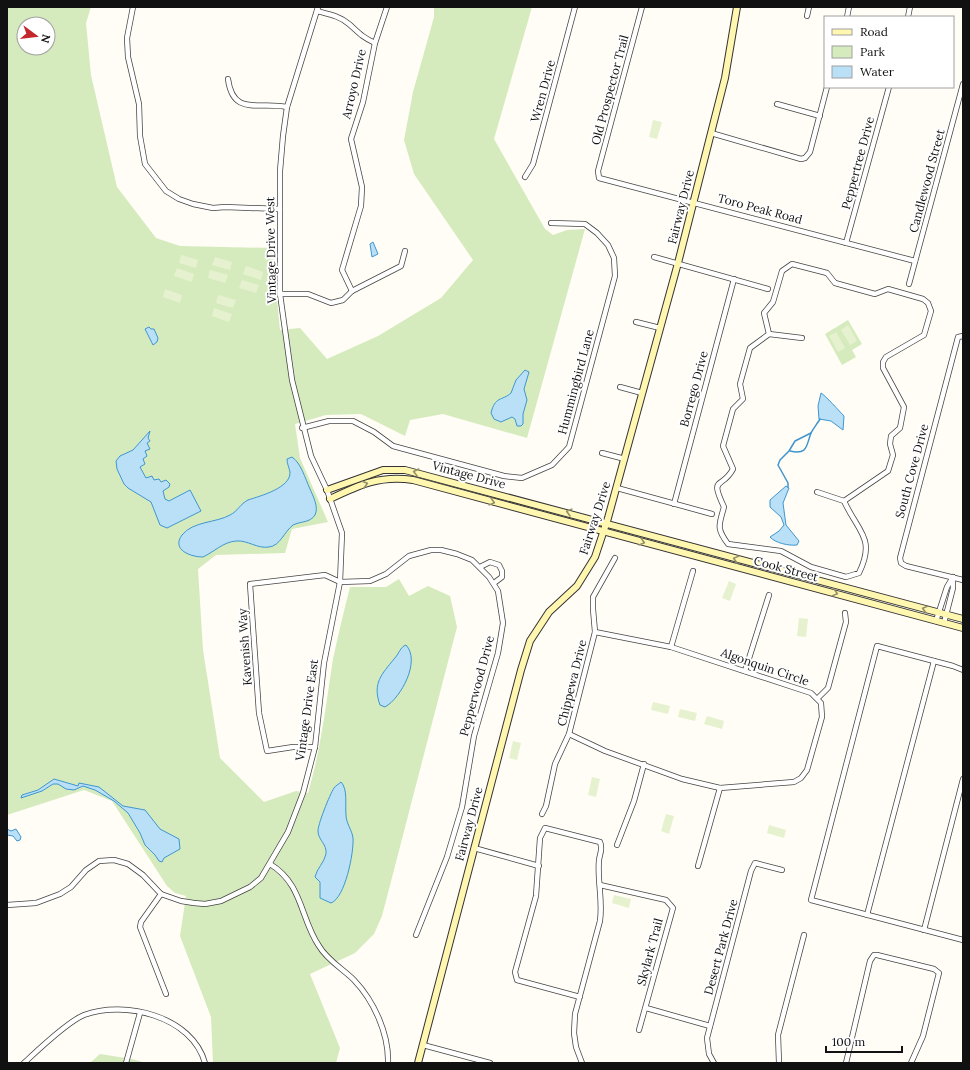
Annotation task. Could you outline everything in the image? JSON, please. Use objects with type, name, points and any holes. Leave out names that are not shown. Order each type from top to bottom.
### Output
[{"type":"street","points":[[132,7],[127,38],[128,57],[138,104],[140,136],[145,164],[166,190],[179,199],[193,204],[213,208],[280,209]]},
{"type":"street","name":"Arroyo Drive","points":[[352,291],[342,270],[361,206],[362,187],[351,139],[363,102],[375,43],[387,7]]},
{"type":"street","name":"Wren Drive","points":[[524,177],[534,164],[575,7]]},
{"type":"street","name":"Old Prospector Trail","points":[[599,178],[598,171],[642,7]]},
{"type":"street","name":"Fairway Drive","points":[[418,1063],[521,670],[530,641],[549,612],[577,586],[596,557],[607,523],[694,202],[725,78],[737,7]]},
{"type":"street","points":[[806,16],[809,7]]},
{"type":"street","points":[[317,9],[336,16],[349,24],[356,32],[375,43]]},
{"type":"street","name":"Vintage Drive West","points":[[317,9],[288,106],[282,136],[280,294],[292,380],[302,428],[311,456],[327,490]]},
{"type":"street","points":[[228,79],[234,98],[246,106],[268,104],[288,106]]},
{"type":"street","name":"Candlewood Street","points":[[909,284],[963,84]]},
{"type":"street","points":[[711,134],[801,159],[805,158],[810,152],[828,88]]},
{"type":"street","name":"Peppertree Drive","points":[[846,243],[889,88]]},
{"type":"street","points":[[777,104],[820,116]]},
{"type":"street","name":"Toro Peak Road","points":[[599,178],[915,261]]},
{"type":"street","name":"Hummingbird Lane","points":[[302,428],[329,421],[353,421],[374,432],[393,446],[504,476],[522,478],[552,465],[569,447],[615,276],[614,258],[608,245],[597,233],[585,224],[551,223]]},
{"type":"street","points":[[280,294],[308,294],[330,302],[343,300],[352,291],[401,266],[405,251]]},
{"type":"street","points":[[654,257],[768,289]]},
{"type":"street","points":[[769,334],[764,313],[773,302],[782,271],[786,266],[792,264],[827,273],[835,283],[875,294],[888,289],[923,299],[930,306],[931,311],[924,335],[886,357],[883,362],[883,368],[904,407],[900,428],[891,436],[890,444],[893,455],[888,471],[844,501]]},
{"type":"street","name":"Borrego Drive","points":[[674,504],[734,279]]},
{"type":"street","points":[[636,322],[660,328]]},
{"type":"street","points":[[802,338],[769,334],[750,348],[740,384],[743,399],[733,409],[723,446],[733,469],[718,483],[717,492],[724,507],[720,521],[720,533],[728,544],[781,551],[811,567],[846,577],[859,573],[866,559],[867,547],[864,538],[844,501],[817,492]]},
{"type":"street","name":"South Cove Drive","points":[[953,578],[906,566],[901,563],[900,558],[958,337],[963,336]]},
{"type":"street","points":[[620,387],[642,393]]},
{"type":"street","points":[[602,453],[625,459]]},
{"type":"street","name":"Vintage Drive","points":[[327,490],[383,470],[405,470],[607,523]]},
{"type":"street","name":"Vintage Drive","points":[[330,499],[364,483],[397,478],[413,480],[604,532]]},
{"type":"street","points":[[617,488],[712,514]]},
{"type":"street","name":"Vintage Drive East","points":[[7,905],[36,903],[60,894],[71,887],[86,870],[99,861],[114,860],[128,864],[143,875],[160,894],[181,901],[194,903],[205,904],[221,900],[250,886],[261,878],[288,832],[303,793],[315,747],[324,663],[340,582],[342,533],[327,490]]},
{"type":"street","name":"Cook Street","points":[[607,523],[869,595],[963,619]]},
{"type":"street","name":"Cook Street","points":[[604,532],[963,628]]},
{"type":"street","name":"Pepperwood Drive","points":[[340,582],[370,581],[386,574],[409,556],[431,550],[457,554],[472,560],[494,583],[500,600],[503,623],[498,653],[474,736],[462,807],[447,857],[416,936]]},
{"type":"street","name":"Chippewa Drive","points":[[542,814],[546,806],[555,764],[569,734],[595,632],[593,609],[594,597],[615,558]]},
{"type":"street","points":[[480,567],[490,562],[499,565],[502,571],[502,577],[494,583]]},
{"type":"street","points":[[671,647],[693,571]]},
{"type":"street","name":"Kavenish Way","points":[[315,747],[293,747],[267,752],[259,713],[250,584],[325,575],[340,582]]},
{"type":"street","points":[[953,578],[963,580]]},
{"type":"street","points":[[936,621],[947,587],[953,578]]},
{"type":"street","points":[[944,623],[953,588],[953,578]]},
{"type":"street","points":[[746,671],[769,595]]},
{"type":"street","points":[[818,698],[828,688],[846,622],[845,613]]},
{"type":"street","name":"Algonquin Circle","points":[[569,734],[605,751],[682,779],[720,788],[794,782],[801,778],[807,770],[822,716],[822,707],[818,698],[811,693],[671,647],[595,632]]},
{"type":"street","points":[[963,670],[877,646],[811,900],[963,940]]},
{"type":"street","points":[[867,915],[934,661]]},
{"type":"street","points":[[617,845],[634,801],[644,764]]},
{"type":"street","points":[[924,930],[963,779]]},
{"type":"street","points":[[698,866],[720,788]]},
{"type":"street","points":[[580,996],[517,980],[515,972],[536,896],[540,838],[545,828],[600,842],[602,848],[599,859],[600,921],[580,996],[575,1014],[574,1033],[576,1047],[582,1063]]},
{"type":"street","points":[[474,848],[539,866]]},
{"type":"street","name":"Desert Park Drive","points":[[714,1063],[709,1054],[707,1038],[751,871],[755,863],[782,870]]},
{"type":"street","points":[[270,864],[282,871],[298,895],[319,947],[354,981],[378,1016],[389,1052],[388,1063]]},
{"type":"street","name":"Skylark Trail","points":[[600,885],[666,900],[673,908],[639,1030]]},
{"type":"street","points":[[160,894],[141,922],[140,927],[166,994]]},
{"type":"street","points":[[779,1063],[778,1035],[804,935]]},
{"type":"street","points":[[846,1063],[872,958],[877,955],[908,964],[934,969],[939,973],[923,1036],[911,1063]]},
{"type":"street","points":[[646,1008],[710,1026]]},
{"type":"street","points":[[24,1063],[82,1016],[104,1010],[140,1013],[161,1018],[182,1029],[202,1053],[204,1063]]},
{"type":"street","points":[[126,1063],[140,1013]]},
{"type":"street","points":[[423,1045],[490,1063]]},
{"type":"green space","points":[[7,7],[91,7],[86,23],[91,75],[117,187],[156,238],[180,246],[272,248],[280,330],[300,328],[327,359],[378,336],[441,298],[473,260],[414,174],[404,140],[413,92],[434,17],[434,7],[532,7],[494,139],[545,229],[553,235],[567,230],[585,229],[527,438],[443,414],[410,420],[405,436],[361,414],[326,415],[295,424],[300,458],[328,522],[292,529],[285,553],[216,555],[198,569],[203,650],[220,758],[264,802],[296,791],[308,793],[320,743],[333,659],[350,587],[386,587],[399,579],[409,596],[428,586],[450,596],[457,627],[382,916],[374,934],[355,953],[310,974],[340,1048],[336,1063],[213,1063],[211,1017],[180,936],[186,896],[175,893],[167,886],[112,801],[84,790],[7,815]]},
{"type":"green space","points":[[653,120],[662,122],[657,139],[649,137]]},
{"type":"green space","points":[[181,255],[198,260],[196,268],[179,263]]},
{"type":"green space","points":[[215,257],[232,262],[230,270],[212,265]]},
{"type":"green space","points":[[246,266],[263,272],[261,280],[243,274]]},
{"type":"green space","points":[[177,268],[194,274],[192,282],[174,276]]},
{"type":"green space","points":[[210,270],[228,275],[225,283],[208,278]]},
{"type":"green space","points":[[242,280],[259,285],[256,293],[239,288]]},
{"type":"green space","points":[[165,289],[182,295],[180,303],[163,297]]},
{"type":"green space","points":[[218,295],[236,300],[233,308],[216,303]]},
{"type":"green space","points":[[214,308],[232,314],[229,322],[212,316]]},
{"type":"green space","points":[[848,320],[862,344],[852,350],[856,357],[842,365],[825,334]]},
{"type":"green space","points":[[848,325],[857,341],[850,345],[841,330]]},
{"type":"green space","points":[[836,332],[845,348],[838,352],[829,336]]},
{"type":"green space","points":[[729,581],[736,584],[730,601],[722,598]]},
{"type":"green space","points":[[799,618],[808,619],[806,637],[797,636]]},
{"type":"green space","points":[[653,702],[670,706],[668,714],[651,710]]},
{"type":"green space","points":[[680,709],[697,713],[695,721],[678,717]]},
{"type":"green space","points":[[707,716],[724,721],[722,729],[704,724]]},
{"type":"green space","points":[[513,741],[521,743],[517,760],[509,758]]},
{"type":"green space","points":[[592,777],[600,779],[596,797],[588,795]]},
{"type":"green space","points":[[666,814],[674,816],[669,834],[661,831]]},
{"type":"green space","points":[[769,825],[786,830],[784,838],[767,833]]},
{"type":"green space","points":[[614,895],[631,899],[629,908],[612,903]]},
{"type":"green space","points":[[100,1054],[132,1059],[146,1063],[90,1063]]},
{"type":"water","points":[[373,242],[378,254],[372,257],[370,244]]},
{"type":"water","points":[[149,327],[154,329],[158,338],[157,342],[153,345],[145,329]]},
{"type":"water","points":[[525,370],[529,372],[524,389],[527,400],[523,414],[523,424],[521,426],[517,426],[515,419],[512,417],[501,422],[494,419],[491,413],[495,404],[497,401],[511,393],[516,380]]},
{"type":"water","points":[[821,393],[844,416],[843,430],[831,421],[819,419],[818,406]]},
{"type":"water","points":[[150,431],[148,438],[150,441],[147,443],[150,449],[145,451],[147,456],[143,459],[145,464],[140,467],[146,478],[152,476],[154,480],[159,479],[161,482],[166,480],[170,484],[169,487],[163,491],[165,499],[169,501],[190,490],[201,511],[167,528],[160,525],[151,502],[128,488],[124,484],[117,469],[116,461],[120,456],[133,450]]},
{"type":"water","points":[[292,457],[300,467],[314,498],[316,512],[313,518],[293,525],[276,544],[269,547],[260,547],[245,542],[236,541],[223,545],[203,557],[193,556],[181,549],[179,540],[187,530],[198,525],[224,518],[235,512],[248,500],[267,494],[286,483],[290,472],[287,459]]},
{"type":"water","points":[[786,486],[789,488],[783,503],[786,525],[799,541],[797,545],[782,544],[770,537],[779,531],[784,525],[781,517],[770,507],[770,500]]},
{"type":"water","points":[[406,645],[410,652],[411,660],[407,679],[397,696],[385,707],[380,705],[378,697],[377,691],[380,679],[382,674],[401,649]]},
{"type":"water","points":[[54,779],[78,786],[79,783],[99,787],[123,806],[145,810],[160,829],[179,839],[180,849],[164,858],[162,862],[159,861],[145,845],[140,833],[128,813],[114,801],[95,790],[83,786],[74,790],[66,789],[58,784],[53,784],[42,791],[21,798],[22,795],[38,790]]},
{"type":"water","points":[[341,782],[345,789],[346,818],[353,838],[353,845],[348,874],[340,893],[331,903],[320,898],[320,882],[315,877],[326,854],[318,829],[332,791]]},
{"type":"water","points":[[7,829],[11,831],[16,829],[21,837],[20,840],[17,841],[13,836],[7,835]]},
{"type":"waterway","points":[[790,451],[800,452],[805,448],[811,433],[820,419]]},
{"type":"waterway","points":[[788,487],[788,483],[778,465],[780,460],[789,451],[795,441],[811,433]]}]
